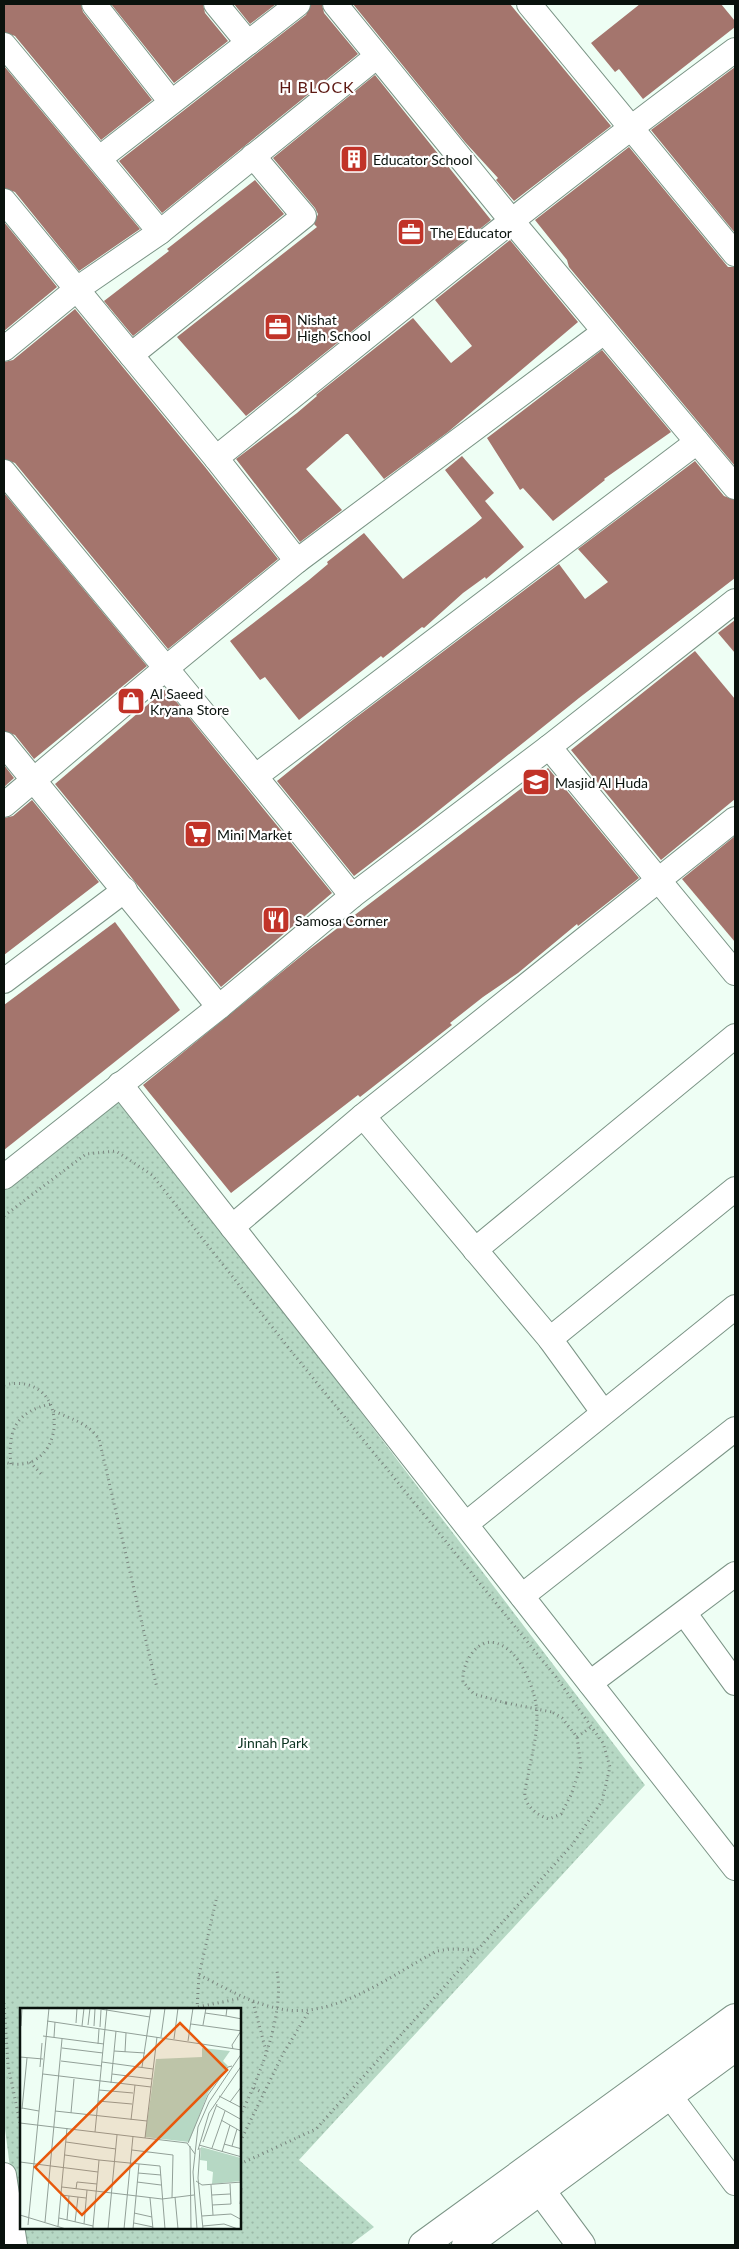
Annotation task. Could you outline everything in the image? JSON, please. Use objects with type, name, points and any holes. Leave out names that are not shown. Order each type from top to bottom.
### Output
[{"type":"main road","points":[[663,2087],[735,2018]]},
{"type":"main road","points":[[423,2245],[533,2181],[663,2087],[735,2047]]},
{"type":"main road","points":[[466,2245],[533,2181]]},
{"type":"main road","points":[[533,2181],[581,2245]]},
{"type":"street","points":[[94,4],[172,102]]},
{"type":"street","points":[[216,4],[248,42]]},
{"type":"street","points":[[100,158],[298,4]]},
{"type":"street","points":[[335,4],[376,57],[735,487]]},
{"type":"street","points":[[529,4],[735,254]]},
{"type":"street","points":[[4,45],[160,232]]},
{"type":"street","points":[[216,458],[511,220],[631,126],[735,50]]},
{"type":"street","points":[[4,349],[78,289],[160,232],[376,57]]},
{"type":"street","points":[[131,355],[304,216],[253,156]]},
{"type":"street","points":[[4,201],[216,458],[297,561]]},
{"type":"street","points":[[4,805],[297,561],[604,332]]},
{"type":"street","points":[[256,776],[697,442]]},
{"type":"street","points":[[4,472],[165,669],[256,776],[352,896]]},
{"type":"street","points":[[4,1176],[219,1007],[352,896],[549,747],[735,601]]},
{"type":"street","points":[[4,744],[219,1007]]},
{"type":"street","points":[[549,747],[735,973]]},
{"type":"street","points":[[232,1227],[363,1116],[735,819]]},
{"type":"street","points":[[4,981],[125,890]]},
{"type":"street","points":[[475,1250],[735,1036]]},
{"type":"street","points":[[120,1084],[735,1868]]},
{"type":"street","points":[[363,1116],[550,1339],[604,1412]]},
{"type":"street","points":[[550,1339],[735,1189]]},
{"type":"street","points":[[466,1524],[735,1307]]},
{"type":"street","points":[[522,1596],[735,1429]]},
{"type":"street","points":[[590,1683],[735,1574]]},
{"type":"street","points":[[684,1614],[735,1683]]},
{"type":"street","points":[[663,2087],[735,2183]]},
{"type":"street","points":[[4,2175],[15,2245]]},
{"type":"path","points":[[4,1216],[86,1154],[116,1151],[152,1175],[291,1351],[556,1677],[604,1743],[610,1766],[602,1801],[572,1845],[316,2129],[241,2164]]},
{"type":"path","points":[[4,1385],[12,1383],[30,1386],[39,1390],[51,1404],[56,1421],[52,1441],[39,1457],[30,1462],[4,1464]]},
{"type":"path","points":[[11,1464],[11,1438],[20,1419],[34,1408],[51,1404]]},
{"type":"path","points":[[54,1411],[93,1430],[99,1440],[157,1688]]},
{"type":"path","points":[[30,1462],[43,1476]]},
{"type":"path","points":[[577,1737],[562,1718],[552,1712],[506,1703],[474,1694],[463,1682],[464,1665],[469,1656],[484,1644],[491,1642],[504,1646],[523,1668],[534,1696],[536,1722],[535,1745],[525,1797],[530,1807],[539,1816],[549,1819],[561,1814],[571,1795],[581,1766],[577,1737]]},
{"type":"path","points":[[577,1737],[591,1727]]},
{"type":"path","points":[[217,1896],[199,1974],[198,2008],[243,1998]]},
{"type":"path","points":[[199,1974],[243,1998],[277,2009],[310,2011],[324,2009],[363,1993],[437,1951],[450,1949],[476,1950]]},
{"type":"path","points":[[241,2114],[254,2088],[277,2009],[278,1971]]},
{"type":"path","points":[[253,2001],[266,2051]]},
{"type":"path","points":[[4,2003],[8,2064],[20,2123]]},
{"type":"path","points":[[241,2140],[283,2054],[310,2011]]},
{"type":"path","points":[[254,2088],[263,2093]]},
{"type":"green space","name":"Jinnah Park","points":[[120,1096],[645,1785],[299,2160],[374,2227],[350,2245],[20,2245],[4,2121],[4,1186]]},
{"type":"building","points":[[4,4],[81,4],[83,12],[152,100],[101,140],[15,36],[4,32]]},
{"type":"building","points":[[111,4],[203,4],[205,13],[228,41],[174,83]]},
{"type":"building","points":[[234,4],[276,4],[250,24]]},
{"type":"building","points":[[311,4],[322,4],[324,13],[358,54],[162,213],[119,161],[306,15]]},
{"type":"building","points":[[353,4],[510,4],[611,126],[514,201],[496,180],[498,178],[465,142]]},
{"type":"building","points":[[640,4],[721,4],[735,21],[735,27],[643,99],[619,69],[615,72],[591,43]]},
{"type":"building","points":[[4,66],[140,229],[79,271],[15,192],[4,188]]},
{"type":"building","points":[[735,67],[735,233],[651,130]]},
{"type":"building","points":[[375,75],[491,220],[246,416],[177,337],[317,227],[314,224],[318,214],[315,208],[273,158]]},
{"type":"building","points":[[629,147],[728,267],[735,267],[735,466],[569,267],[567,260],[535,220]]},
{"type":"building","points":[[255,180],[284,214],[133,336],[104,301],[169,251],[167,249]]},
{"type":"building","points":[[4,222],[57,287],[4,331]]},
{"type":"building","points":[[510,240],[578,322],[448,432],[384,479],[348,434],[346,434],[306,469],[342,510],[300,542],[236,459],[297,413],[316,395],[413,318],[451,363],[472,346],[435,300]]},
{"type":"building","points":[[75,309],[278,559],[168,649],[15,463],[4,459],[4,362],[13,360]]},
{"type":"building","points":[[602,350],[671,432],[604,479],[553,521],[523,488],[520,490],[487,438]]},
{"type":"building","points":[[462,456],[494,493],[485,501],[524,547],[486,579],[485,577],[463,593],[424,628],[422,627],[383,658],[381,656],[299,720],[265,677],[260,680],[230,641],[309,580],[328,564],[327,562],[364,533],[403,579],[475,524],[482,518],[445,470]]},
{"type":"building","points":[[695,461],[724,496],[735,500],[735,578],[579,698],[354,876],[277,781],[350,722],[559,564],[585,599],[608,582],[578,549]]},
{"type":"building","points":[[4,493],[147,666],[34,759],[15,735],[4,731]]},
{"type":"building","points":[[735,620],[735,653],[718,633]]},
{"type":"building","points":[[695,651],[735,699],[735,799],[661,860],[571,750]]},
{"type":"building","name":"Mini Market","points":[[166,689],[332,893],[221,987],[55,784]]},
{"type":"building","points":[[4,765],[14,778],[4,787]]},
{"type":"building","points":[[548,768],[639,878],[578,926],[577,924],[518,973],[483,997],[450,1023],[452,1025],[360,1097],[358,1095],[231,1193],[143,1085],[310,949]]},
{"type":"building","points":[[32,800],[99,882],[4,955],[4,818],[13,816]]},
{"type":"building","points":[[735,836],[735,942],[682,879]]},
{"type":"building","points":[[115,922],[180,1010],[4,1150],[4,1005]]},
{"type":"place","name":"Educator School","points":[[354,159]]},
{"type":"place","name":"The Educator","points":[[411,232]]},
{"type":"place","name":"Nishat High School","points":[[278,327]]},
{"type":"place","name":"Al Saeed Kryana Store","points":[[131,701]]},
{"type":"place","name":"Masjid Al Huda","points":[[536,782]]},
{"type":"place","name":"Mini Market","points":[[198,834]]},
{"type":"place","name":"Samosa Corner","points":[[276,920]]},
{"type":"district","name":"H BLOCK","points":[[317,86]]}]
